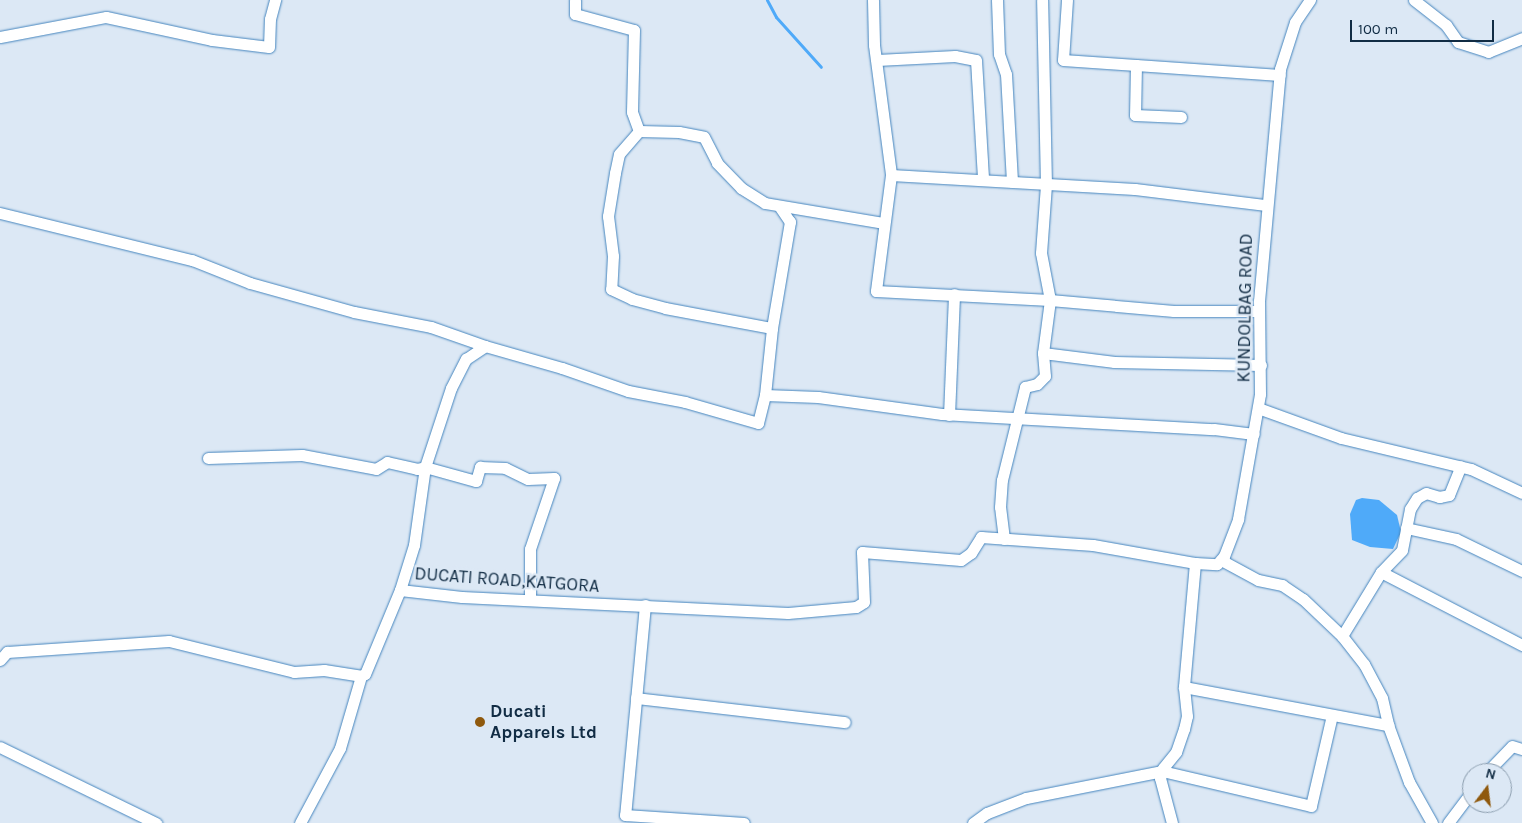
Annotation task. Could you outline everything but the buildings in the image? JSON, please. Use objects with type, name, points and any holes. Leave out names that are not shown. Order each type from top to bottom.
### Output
[{"type":"street","points":[[0,37],[106,17],[212,40],[270,47],[270,19],[275,0]]},
{"type":"street","points":[[575,0],[575,14],[634,30],[632,112],[639,131]]},
{"type":"street","points":[[873,0],[877,60],[892,175],[883,223],[876,291],[1050,300],[1174,311],[1259,311]]},
{"type":"street","points":[[997,0],[999,54],[1006,74],[1012,182]]},
{"type":"street","points":[[1042,0],[1046,185],[1041,253],[1050,300],[1043,353],[1045,376],[1037,384],[1026,387],[1002,480],[1000,507],[1004,539],[1093,545],[1195,563],[1217,564],[1221,560],[1258,580],[1282,585],[1303,599],[1342,636],[1364,664],[1382,698],[1388,725],[1409,782],[1432,823]]},
{"type":"street","points":[[1067,0],[1062,60],[1280,76]]},
{"type":"street","name":"KUNDOLBAG ROAD","points":[[1221,560],[1238,519],[1258,408],[1261,365],[1259,311],[1266,205],[1280,76],[1295,22],[1310,0]]},
{"type":"street","points":[[1414,0],[1446,25],[1458,42],[1488,52],[1522,38]]},
{"type":"street","points":[[877,60],[954,56],[976,60],[983,180]]},
{"type":"street","points":[[1136,66],[1135,114],[1181,117]]},
{"type":"street","points":[[639,131],[679,132],[704,138],[717,163],[753,199],[780,207],[883,223]]},
{"type":"street","points":[[639,131],[619,154],[615,173],[608,216],[613,256],[611,289],[632,299],[666,308],[772,328]]},
{"type":"street","points":[[892,175],[1135,189],[1266,205]]},
{"type":"street","points":[[0,213],[192,260],[250,283],[354,312],[408,321],[562,368],[628,391],[685,402],[758,423],[765,395],[772,328],[790,222],[780,207]]},
{"type":"street","points":[[949,415],[954,294]]},
{"type":"street","points":[[400,590],[414,545],[425,467],[457,376],[466,359],[485,346]]},
{"type":"street","points":[[1043,353],[1114,362],[1261,365]]},
{"type":"street","points":[[765,395],[818,397],[949,415],[1123,426],[1214,429],[1254,434]]},
{"type":"street","points":[[1258,408],[1341,438],[1461,466],[1522,493]]},
{"type":"street","points":[[208,458],[302,455],[376,469],[386,462],[417,469],[425,467],[476,481],[480,467],[505,468],[528,479],[554,478],[530,549],[530,599]]},
{"type":"street","points":[[1342,636],[1381,572],[1402,550],[1410,509],[1418,498],[1426,493],[1439,497],[1449,495],[1461,466]]},
{"type":"street","points":[[1406,528],[1456,539],[1522,571]]},
{"type":"street","name":"DUCATI ROAD,KATGORA","points":[[300,823],[340,748],[361,676],[365,674],[400,590],[462,597],[788,613],[856,607],[864,602],[862,552],[961,560],[971,553],[981,537],[1004,539]]},
{"type":"street","points":[[1172,823],[1160,778],[1176,752],[1187,716],[1184,687],[1195,563]]},
{"type":"street","points":[[1381,572],[1522,646]]},
{"type":"street","points":[[645,605],[625,815],[744,823]]},
{"type":"street","points":[[0,660],[8,652],[169,640],[294,672],[324,670],[361,676]]},
{"type":"street","points":[[1184,687],[1388,725]]},
{"type":"street","points":[[636,698],[845,722]]},
{"type":"street","points":[[973,823],[987,813],[1026,798],[1162,772],[1311,806],[1332,715]]},
{"type":"street","points":[[1496,763],[1512,746],[1522,749]]},
{"type":"street","points":[[0,747],[156,823]]},
{"type":"street","points":[[1448,823],[1462,804]]},
{"type":"water","points":[[1362,498],[1379,500],[1397,515],[1401,532],[1393,549],[1370,547],[1352,540],[1350,514],[1356,500]]},
{"type":"waterway","points":[[767,0],[776,17],[821,67]]},
{"type":"place","name":"Ducati Apparels Ltd","points":[[480,722]]}]
